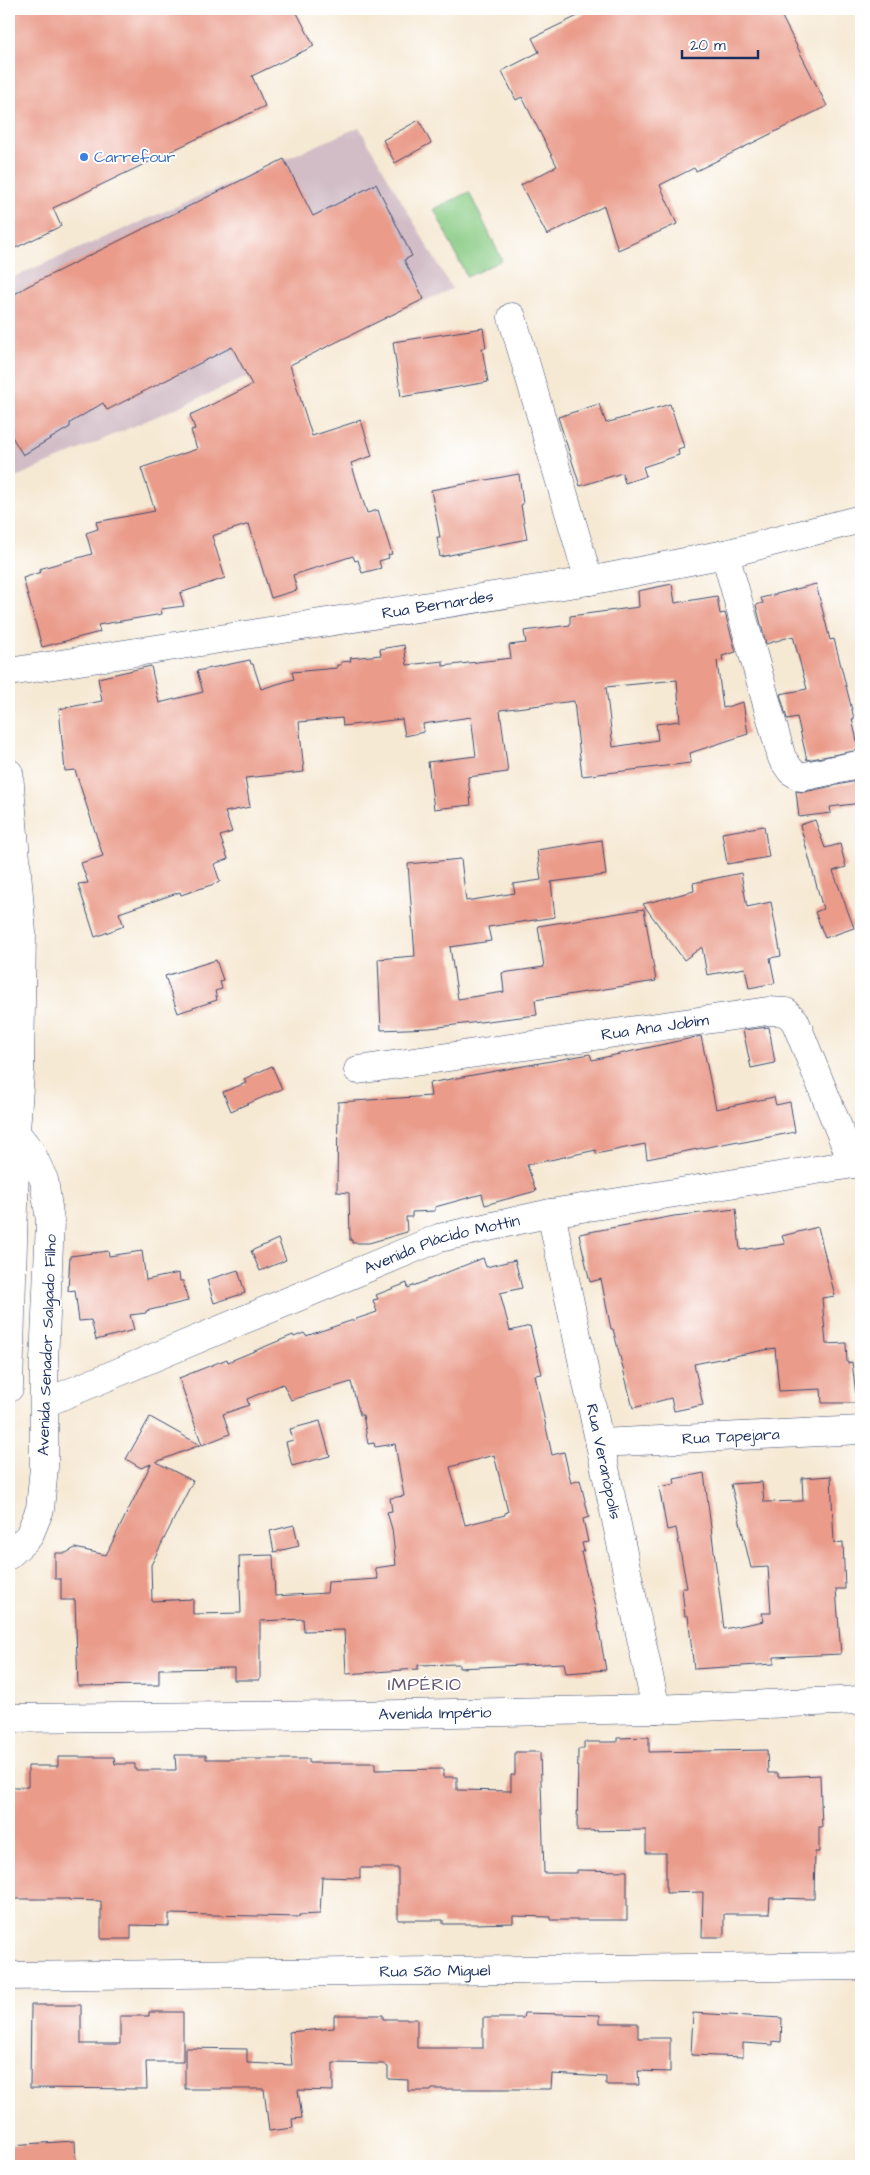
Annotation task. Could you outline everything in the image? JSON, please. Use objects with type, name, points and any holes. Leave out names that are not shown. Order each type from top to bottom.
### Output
[{"type":"street","points":[[512,317],[589,581]]},
{"type":"street","name":"Rua Bernardes","points":[[9,672],[589,581],[725,554],[861,519]]},
{"type":"street","points":[[725,554],[782,758],[791,771],[801,777],[858,765]]},
{"type":"street","points":[[9,773],[22,933],[20,1073],[12,1128],[9,1388]]},
{"type":"street","name":"Rua Ana Jobim","points":[[358,1070],[768,1011],[786,1012],[795,1021],[857,1164]]},
{"type":"street","name":"Avenida Senador Salgado Filho","points":[[9,1555],[29,1536],[40,1510],[44,1467],[44,1362],[50,1221],[44,1180],[31,1152],[12,1128]]},
{"type":"street","name":"Avenida Plácido Mottin","points":[[45,1403],[439,1238],[550,1213],[857,1164]]},
{"type":"street","name":"Rua Veranópolis","points":[[550,1213],[656,1709]]},
{"type":"street","name":"Rua Tapejara","points":[[600,1443],[861,1430]]},
{"type":"street","name":"Avenida Império","points":[[9,1718],[352,1715],[656,1709],[861,1700]]},
{"type":"street","name":"Rua São Miguel","points":[[9,1976],[861,1966]]},
{"type":"shaded area","points":[[359,127],[452,289],[9,480],[9,279]]},
{"type":"green space","points":[[469,192],[502,260],[467,277],[434,209]]},
{"type":"building","name":"Carrefour","points":[[9,9],[295,9],[314,46],[252,76],[265,106],[53,208],[61,226],[9,251]]},
{"type":"building","points":[[592,9],[778,9],[827,106],[696,171],[694,168],[660,185],[677,224],[618,250],[604,206],[547,235],[521,185],[557,166],[522,97],[516,100],[502,71],[539,52],[532,38]]},
{"type":"building","points":[[419,120],[431,143],[395,163],[383,140]]},
{"type":"building","points":[[284,159],[313,216],[376,184],[412,256],[404,260],[424,299],[290,365],[312,436],[361,420],[372,456],[351,463],[367,513],[378,510],[392,554],[388,555],[389,558],[379,561],[381,568],[362,573],[358,560],[355,561],[353,556],[293,575],[297,590],[271,598],[249,524],[212,536],[225,578],[180,593],[184,606],[161,609],[162,614],[98,625],[100,632],[42,647],[23,578],[41,572],[39,569],[92,554],[86,533],[98,529],[96,522],[155,511],[141,468],[197,449],[191,430],[195,429],[190,415],[252,385],[232,347],[107,410],[103,403],[70,423],[70,427],[23,455],[9,432],[9,298],[26,287]]},
{"type":"building","points":[[483,328],[486,348],[482,348],[488,382],[401,397],[393,342]]},
{"type":"building","points":[[599,404],[606,423],[670,404],[684,447],[678,449],[679,455],[643,467],[646,476],[625,483],[622,473],[580,486],[558,417]]},
{"type":"building","points":[[519,474],[523,504],[521,505],[527,539],[440,557],[437,537],[440,537],[431,490]]},
{"type":"building","points":[[672,584],[675,603],[717,596],[720,614],[725,613],[736,652],[722,656],[723,660],[717,661],[723,708],[743,702],[748,734],[690,753],[691,763],[582,776],[574,701],[500,710],[508,772],[468,777],[471,805],[434,809],[428,762],[476,756],[471,717],[423,724],[424,732],[405,736],[402,719],[343,726],[342,718],[299,722],[304,772],[245,778],[250,807],[225,812],[232,832],[220,836],[228,859],[214,864],[220,882],[181,895],[180,892],[119,913],[124,926],[95,937],[78,884],[88,883],[81,863],[103,856],[75,770],[65,771],[59,709],[102,701],[98,678],[151,666],[159,703],[203,692],[197,671],[250,660],[261,689],[294,679],[292,672],[337,668],[337,665],[341,665],[341,662],[351,661],[350,658],[381,655],[380,649],[404,645],[407,665],[443,661],[443,666],[511,658],[509,645],[526,643],[524,631],[570,625],[570,616],[639,607],[638,591]],"holes":[[[677,680],[680,721],[656,724],[658,740],[613,747],[606,687]]]},
{"type":"building","points":[[816,584],[830,640],[834,639],[841,666],[854,719],[852,719],[859,750],[807,760],[797,717],[787,719],[780,694],[807,689],[793,636],[766,644],[756,605],[763,603],[761,598]]},
{"type":"building","points":[[861,780],[861,803],[830,807],[831,813],[799,817],[796,791],[804,792]]},
{"type":"building","points":[[815,820],[825,848],[840,844],[846,867],[833,871],[854,928],[825,938],[815,912],[823,909],[800,825]]},
{"type":"building","points":[[764,826],[769,857],[727,864],[722,833]]},
{"type":"building","points":[[602,840],[606,875],[551,882],[555,917],[488,927],[491,941],[450,947],[458,999],[504,992],[502,973],[544,967],[538,926],[644,909],[656,981],[535,1000],[537,1015],[430,1028],[381,1030],[378,959],[415,956],[408,864],[461,859],[466,901],[515,893],[513,884],[541,880],[537,850]]},
{"type":"building","points":[[741,873],[747,907],[771,902],[781,956],[770,958],[775,983],[749,988],[745,968],[707,975],[702,947],[684,960],[643,904],[694,891],[693,883]]},
{"type":"building","points":[[216,960],[223,980],[220,981],[222,989],[215,991],[217,1000],[178,1013],[165,976]]},
{"type":"building","points":[[769,1027],[775,1063],[751,1068],[743,1030]]},
{"type":"building","points":[[701,1036],[716,1109],[774,1097],[776,1105],[790,1102],[795,1132],[647,1159],[645,1144],[596,1154],[596,1150],[527,1165],[536,1191],[485,1205],[482,1194],[435,1207],[435,1211],[412,1212],[412,1217],[406,1217],[407,1232],[369,1243],[352,1243],[352,1240],[350,1240],[349,1193],[337,1192],[338,1102],[431,1096],[429,1083],[590,1054],[592,1060]]},
{"type":"building","points":[[272,1066],[282,1089],[231,1111],[223,1092],[246,1083],[244,1079]]},
{"type":"building","points":[[736,1209],[740,1250],[785,1244],[782,1236],[818,1227],[835,1296],[822,1298],[826,1344],[846,1343],[847,1363],[852,1362],[857,1403],[822,1403],[821,1389],[779,1391],[775,1348],[694,1364],[703,1405],[674,1411],[671,1398],[633,1408],[613,1329],[611,1329],[601,1279],[590,1282],[579,1234],[674,1216]]},
{"type":"building","points":[[278,1239],[286,1260],[260,1271],[251,1251]]},
{"type":"building","points":[[108,1251],[109,1256],[142,1251],[146,1280],[179,1273],[188,1301],[146,1311],[146,1313],[130,1315],[134,1330],[96,1340],[91,1320],[79,1321],[75,1290],[68,1291],[70,1256]]},
{"type":"building","points":[[483,1258],[486,1267],[515,1260],[522,1288],[500,1293],[510,1331],[530,1326],[542,1374],[535,1375],[552,1455],[564,1452],[571,1483],[580,1480],[589,1517],[583,1519],[588,1542],[582,1543],[584,1551],[581,1552],[595,1608],[606,1670],[566,1673],[564,1663],[459,1668],[459,1664],[418,1665],[418,1669],[346,1674],[344,1630],[304,1631],[303,1619],[260,1621],[260,1680],[234,1680],[234,1668],[159,1669],[159,1685],[78,1686],[75,1600],[61,1600],[61,1579],[55,1579],[55,1553],[66,1553],[75,1548],[106,1555],[151,1464],[141,1468],[126,1459],[150,1417],[200,1445],[156,1462],[193,1481],[151,1565],[152,1601],[193,1599],[193,1614],[241,1613],[239,1556],[273,1555],[275,1596],[327,1593],[328,1582],[378,1579],[375,1568],[396,1565],[392,1529],[387,1512],[392,1511],[390,1498],[404,1496],[395,1444],[375,1447],[374,1443],[368,1444],[363,1415],[360,1415],[351,1382],[291,1400],[283,1384],[247,1399],[249,1405],[223,1414],[230,1434],[202,1445],[179,1378],[227,1359],[228,1362],[293,1335],[294,1337],[304,1333],[306,1336],[377,1312],[373,1300],[378,1299],[376,1295],[407,1283],[408,1288]],"holes":[[[494,1455],[508,1512],[505,1515],[465,1525],[450,1467]]]},
{"type":"building","points":[[238,1270],[245,1293],[214,1303],[207,1280]]},
{"type":"building","points":[[320,1421],[330,1456],[292,1466],[286,1442],[293,1440],[290,1429]]},
{"type":"building","points":[[704,1473],[724,1629],[764,1621],[762,1613],[771,1613],[768,1567],[751,1568],[731,1484],[762,1482],[764,1502],[803,1501],[802,1478],[831,1476],[834,1543],[843,1542],[845,1589],[836,1589],[841,1654],[774,1657],[774,1664],[694,1669],[688,1616],[685,1616],[682,1588],[687,1588],[676,1528],[667,1530],[659,1487],[675,1484],[674,1479]]},
{"type":"building","points":[[294,1525],[299,1546],[274,1552],[270,1531]]},
{"type":"building","points":[[649,1737],[649,1752],[767,1750],[768,1773],[778,1773],[778,1777],[820,1775],[822,1827],[819,1827],[819,1852],[815,1852],[814,1899],[770,1898],[769,1914],[724,1914],[724,1937],[702,1937],[703,1892],[666,1893],[666,1853],[646,1853],[646,1830],[577,1831],[578,1749],[584,1749],[584,1742],[617,1742],[617,1738]]},
{"type":"building","points":[[515,1752],[540,1752],[544,1873],[577,1873],[577,1870],[627,1871],[627,1920],[551,1920],[551,1917],[513,1916],[513,1923],[443,1924],[443,1920],[398,1920],[398,1868],[360,1868],[360,1878],[322,1877],[320,1914],[299,1915],[299,1917],[169,1914],[169,1926],[131,1925],[131,1939],[101,1939],[101,1901],[9,1899],[9,1787],[28,1787],[28,1766],[58,1766],[58,1757],[114,1757],[115,1764],[135,1764],[135,1770],[176,1770],[175,1755],[206,1755],[206,1759],[309,1759],[309,1763],[375,1763],[375,1770],[443,1769],[443,1777],[457,1777],[457,1790],[511,1791],[511,1775],[515,1775]]},
{"type":"building","points":[[31,2005],[81,2005],[81,2044],[120,2044],[120,2016],[149,2016],[149,2012],[183,2012],[183,2062],[146,2062],[147,2089],[30,2088]]},
{"type":"building","points":[[524,2013],[600,2015],[600,2023],[638,2023],[638,2038],[670,2038],[670,2072],[638,2071],[639,2085],[606,2085],[606,2077],[552,2074],[551,2089],[432,2089],[431,2091],[408,2091],[408,2080],[388,2079],[388,2067],[383,2064],[333,2063],[333,2091],[298,2090],[302,2118],[292,2119],[293,2128],[269,2131],[264,2089],[185,2089],[185,2048],[247,2049],[247,2063],[292,2065],[289,2032],[334,2028],[334,2015],[383,2015],[383,2019],[417,2019],[417,2048],[483,2048],[483,2018],[523,2018]]},
{"type":"building","points":[[693,2013],[782,2018],[781,2042],[773,2041],[773,2045],[743,2043],[743,2057],[691,2055]]},
{"type":"building","points":[[75,2141],[76,2166],[9,2166],[9,2145]]},
{"type":"place","name":"Carrefour","points":[[84,157]]},
{"type":"district","name":"IMPÉRIO","points":[[425,1684]]}]
